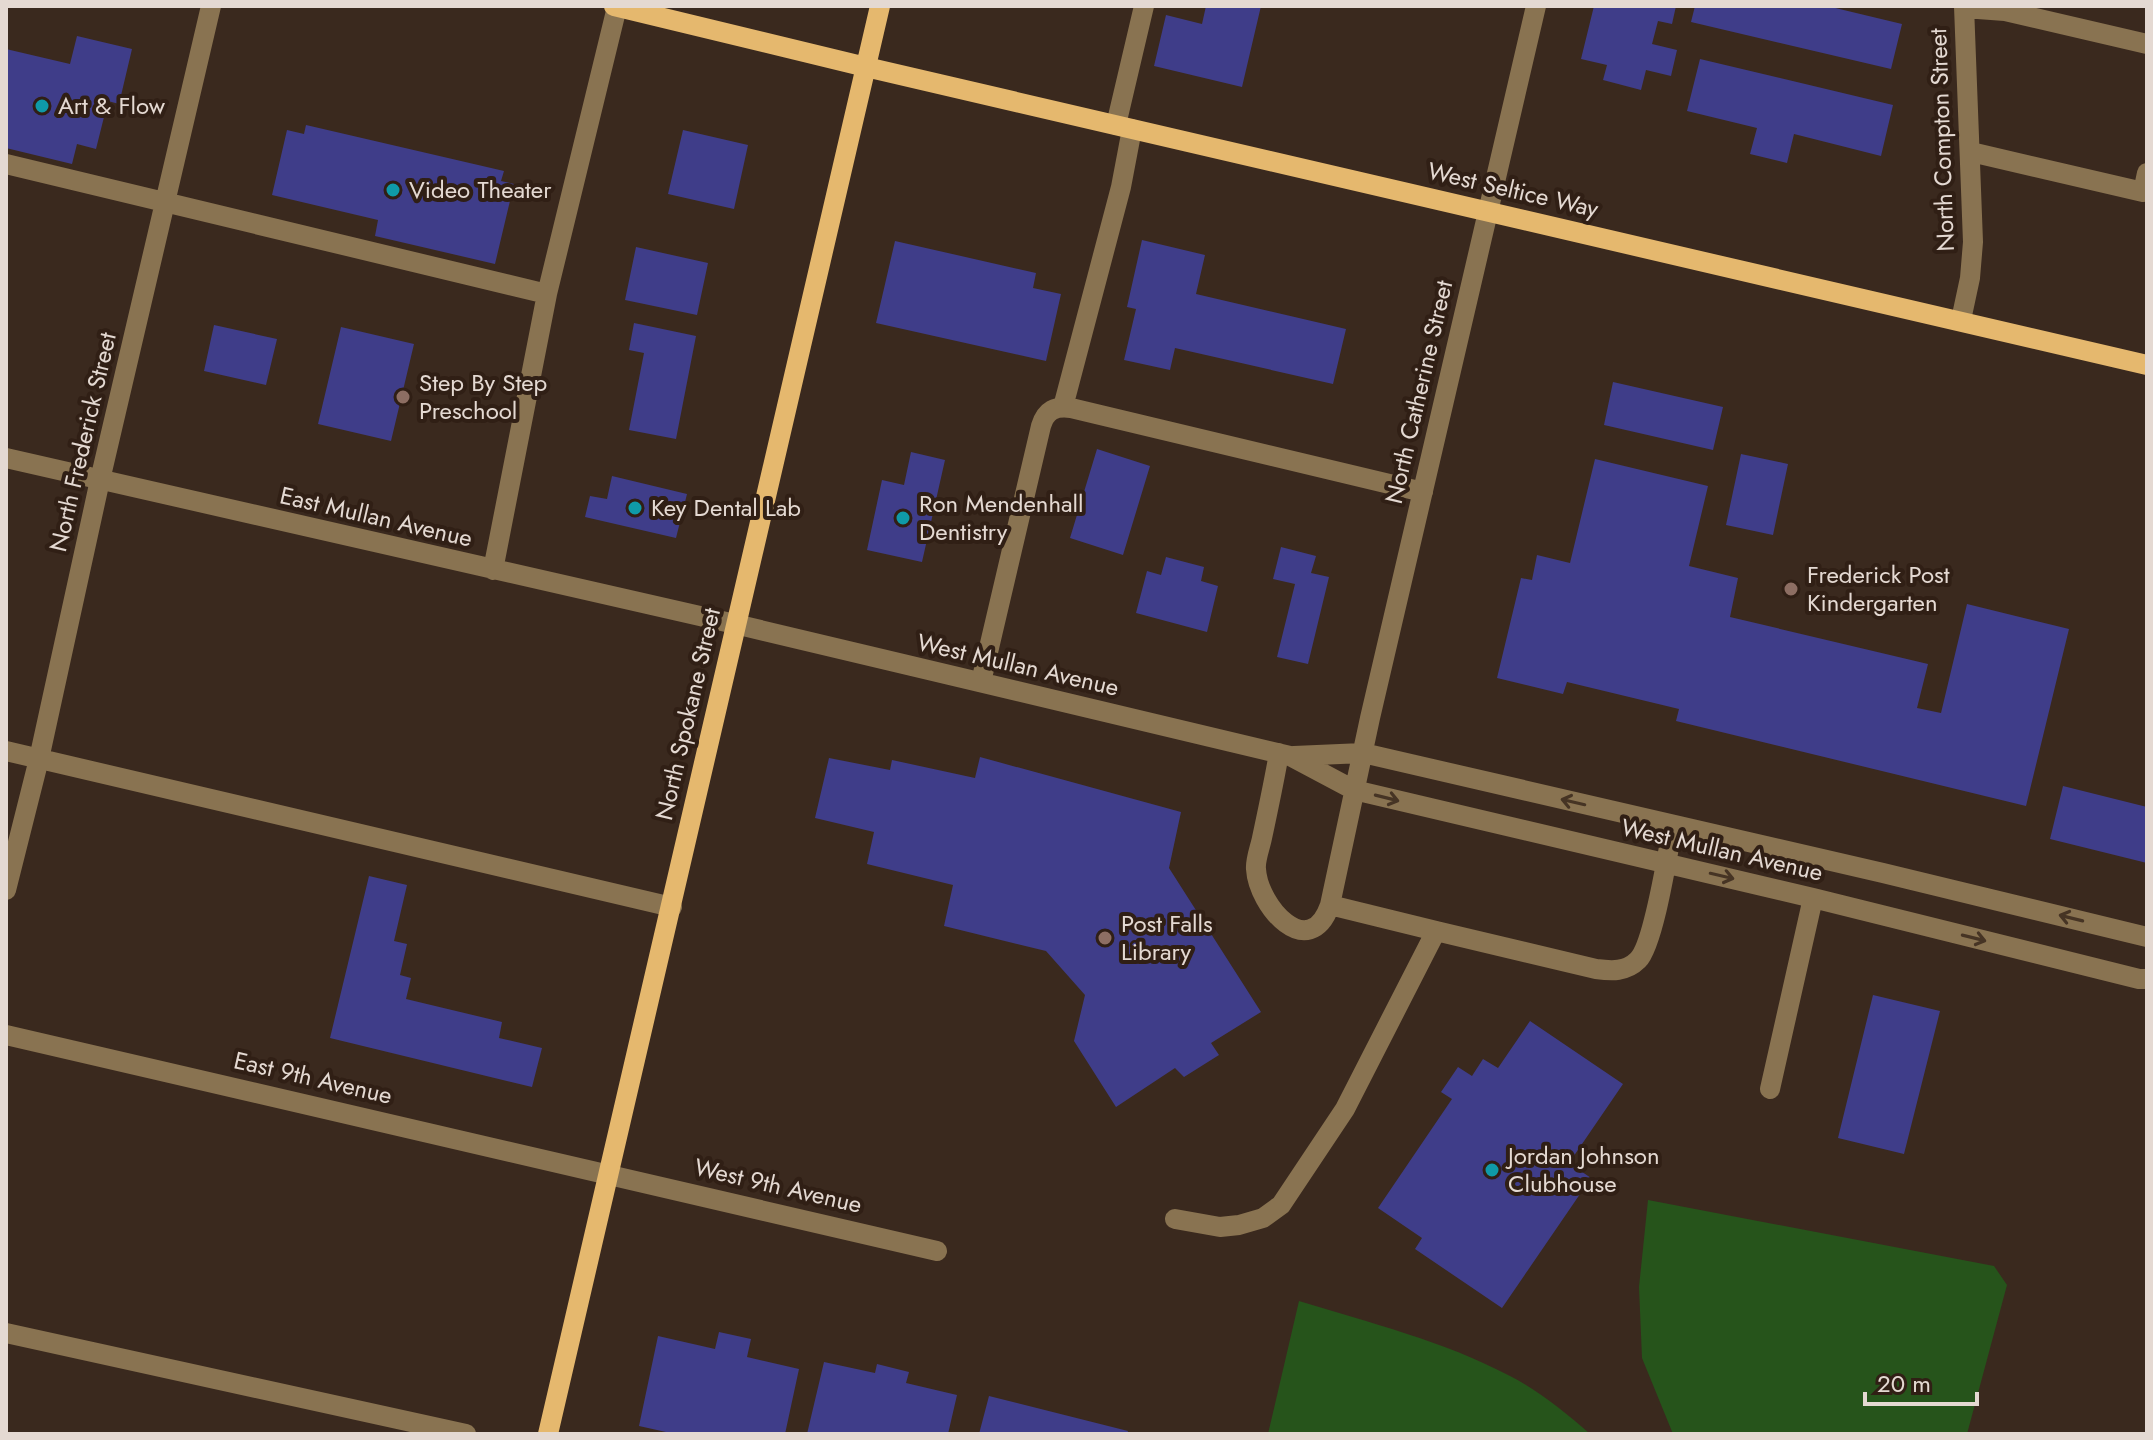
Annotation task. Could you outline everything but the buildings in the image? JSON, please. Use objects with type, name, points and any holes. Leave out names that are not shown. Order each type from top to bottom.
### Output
[{"type":"main road","name":"West Seltice Way","points":[[616,6],[2147,365]]},
{"type":"main road","name":"North Spokane Street","points":[[548,1434],[880,6]]},
{"type":"street","name":"North Frederick Street","points":[[6,890],[39,759],[100,480],[211,6]]},
{"type":"street","points":[[493,570],[547,294],[616,6]]},
{"type":"street","points":[[1063,407],[1121,187],[1124,127],[1144,6]]},
{"type":"street","name":"North Catherine Street","points":[[1330,905],[1536,6]]},
{"type":"street","points":[[1964,7],[2005,11],[2147,44]]},
{"type":"street","name":"North Compton Street","points":[[1961,320],[1970,278],[1973,242],[1964,7]]},
{"type":"street","points":[[1971,152],[2143,192],[2147,173]]},
{"type":"street","points":[[6,164],[547,294]]},
{"type":"street","points":[[981,682],[1041,426],[1049,411],[1063,407],[1423,492]]},
{"type":"street","name":"East Mullan Avenue","points":[[6,458],[735,624]]},
{"type":"street","name":"West Mullan Avenue","points":[[735,624],[1285,755],[1354,790],[2147,979]]},
{"type":"street","points":[[6,751],[672,907]]},
{"type":"street","name":"West Mullan Avenue","points":[[1285,755],[1363,753],[2147,937]]},
{"type":"street","points":[[1285,755],[1256,868],[1263,896],[1287,926],[1309,931],[1320,926],[1330,905],[1596,969],[1614,971],[1629,967],[1646,949],[1673,825]]},
{"type":"street","points":[[1770,1089],[1813,898]]},
{"type":"street","points":[[1175,1219],[1220,1227],[1239,1225],[1263,1218],[1281,1205],[1345,1109],[1436,931]]},
{"type":"street","name":"East 9th Avenue","points":[[6,1035],[608,1173]]},
{"type":"street","name":"West 9th Avenue","points":[[608,1173],[937,1251]]},
{"type":"street","points":[[6,1333],[466,1434]]},
{"type":"green space","points":[[1648,1200],[1994,1266],[2007,1285],[1967,1434],[1673,1434],[1642,1358],[1639,1287]]},
{"type":"green space","points":[[1299,1301],[1406,1334],[1485,1364],[1541,1395],[1590,1434],[1268,1434]]},
{"type":"place","name":"Art & Flow","points":[[42,106]]},
{"type":"place","name":"Video Theater","points":[[393,190]]},
{"type":"place","name":"Step By Step Preschool","points":[[403,397]]},
{"type":"place","name":"Key Dental Lab","points":[[635,508]]},
{"type":"place","name":"Ron Mendenhall Dentistry","points":[[903,518]]},
{"type":"place","name":"Frederick Post Kindergarten","points":[[1791,589]]},
{"type":"place","name":"Post Falls Library","points":[[1105,938]]},
{"type":"place","name":"Jordan Johnson Clubhouse","points":[[1492,1170]]}]
